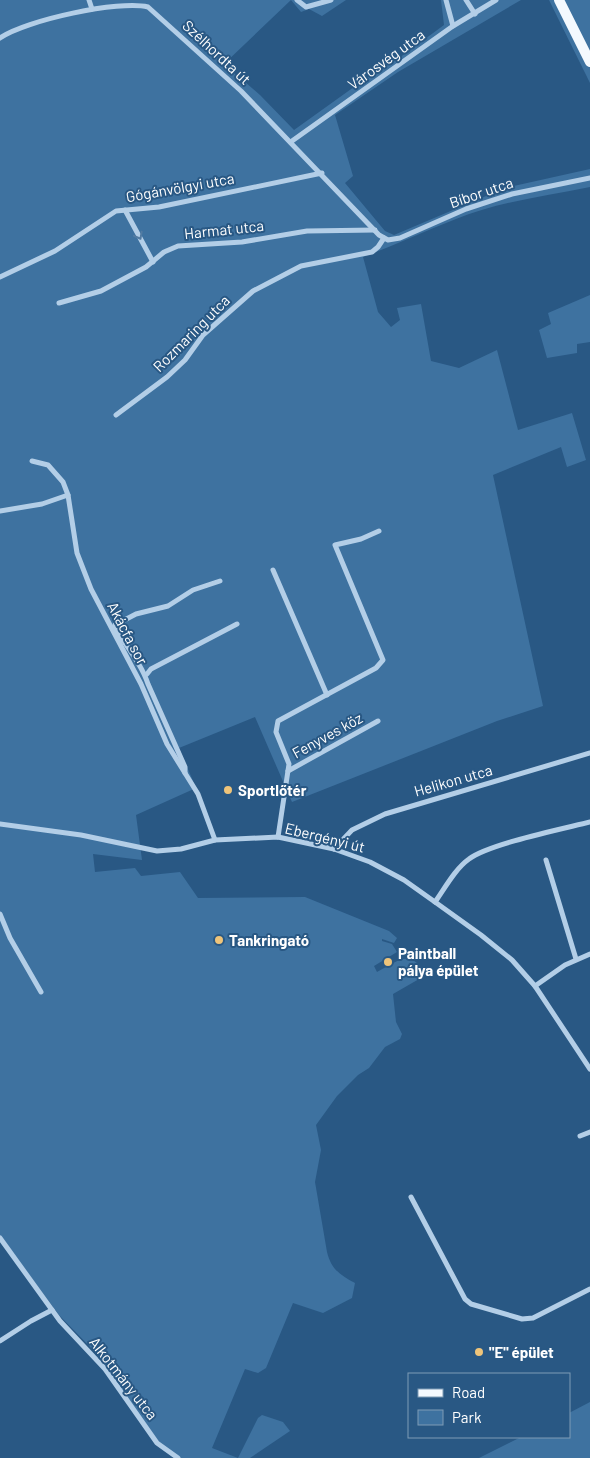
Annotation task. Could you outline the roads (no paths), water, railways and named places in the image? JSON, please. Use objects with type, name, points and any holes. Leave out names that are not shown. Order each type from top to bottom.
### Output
[{"type":"main road","points":[[559,0],[590,62]]},
{"type":"street","points":[[89,0],[92,9]]},
{"type":"street","points":[[297,0],[306,7],[331,0]]},
{"type":"street","points":[[446,0],[453,26]]},
{"type":"street","points":[[466,0],[475,14]]},
{"type":"street","name":"Városvég utca","points":[[292,141],[453,26],[496,0]]},
{"type":"street","name":"Szélhordta út","points":[[0,38],[33,22],[121,2],[136,3],[148,7],[241,90],[292,141]]},
{"type":"street","points":[[292,141],[384,238]]},
{"type":"street","name":"Gógánvölgyi utca","points":[[0,277],[55,251],[116,211],[159,207],[322,173]]},
{"type":"street","name":"Bíbor utca","points":[[384,238],[400,238],[466,210],[512,194],[590,178]]},
{"type":"street","points":[[125,210],[153,262]]},
{"type":"street","name":"Harmat utca","points":[[60,303],[101,291],[153,262],[164,252],[185,245],[242,242],[307,231],[375,230]]},
{"type":"street","name":"Rozmaring utca","points":[[116,415],[167,377],[185,360],[203,336],[253,292],[301,266],[372,252],[384,238]]},
{"type":"street","points":[[0,511],[42,504],[68,495],[63,482],[48,465],[32,461]]},
{"type":"street","name":"Akácfa sor","points":[[68,495],[77,553],[91,589],[141,684],[167,744],[198,794],[215,840]]},
{"type":"street","points":[[278,837],[288,771],[287,759],[276,732],[276,724],[282,718],[376,668],[383,660],[335,545],[379,530]]},
{"type":"street","points":[[273,570],[327,695]]},
{"type":"street","points":[[185,773],[185,767],[148,684],[147,674],[137,663],[116,630],[115,625],[136,614],[168,606],[193,590],[220,581]]},
{"type":"street","points":[[147,674],[151,668],[237,624]]},
{"type":"street","name":"Fenyves köz","points":[[288,771],[378,721]]},
{"type":"street","name":"Helikon utca","points":[[334,849],[352,830],[392,811],[590,753]]},
{"type":"street","points":[[435,902],[461,866],[476,855],[506,844],[590,822]]},
{"type":"street","name":"Ebergényi út","points":[[0,824],[81,835],[157,851],[181,849],[215,840],[278,837],[353,855],[388,871],[435,902],[498,948],[535,986],[590,1069]]},
{"type":"street","points":[[546,860],[576,959]]},
{"type":"street","points":[[0,914],[10,938],[41,992]]},
{"type":"street","points":[[535,986],[576,959],[590,954]]},
{"type":"street","points":[[580,1136],[590,1132]]},
{"type":"street","points":[[411,1197],[465,1299],[471,1304],[522,1319],[533,1318],[590,1289]]},
{"type":"street","name":"Alkotmány utca","points":[[0,1238],[52,1310],[105,1369],[157,1443],[178,1458]]},
{"type":"street","points":[[0,1341],[52,1310]]},
{"type":"place","name":"Sportlőtér","points":[[228,790]]},
{"type":"place","name":"Tankringató","points":[[219,940]]},
{"type":"place","name":"Paintball pálya épület","points":[[388,962]]},
{"type":"place","name":"\"E\" épület","points":[[479,1352]]}]
